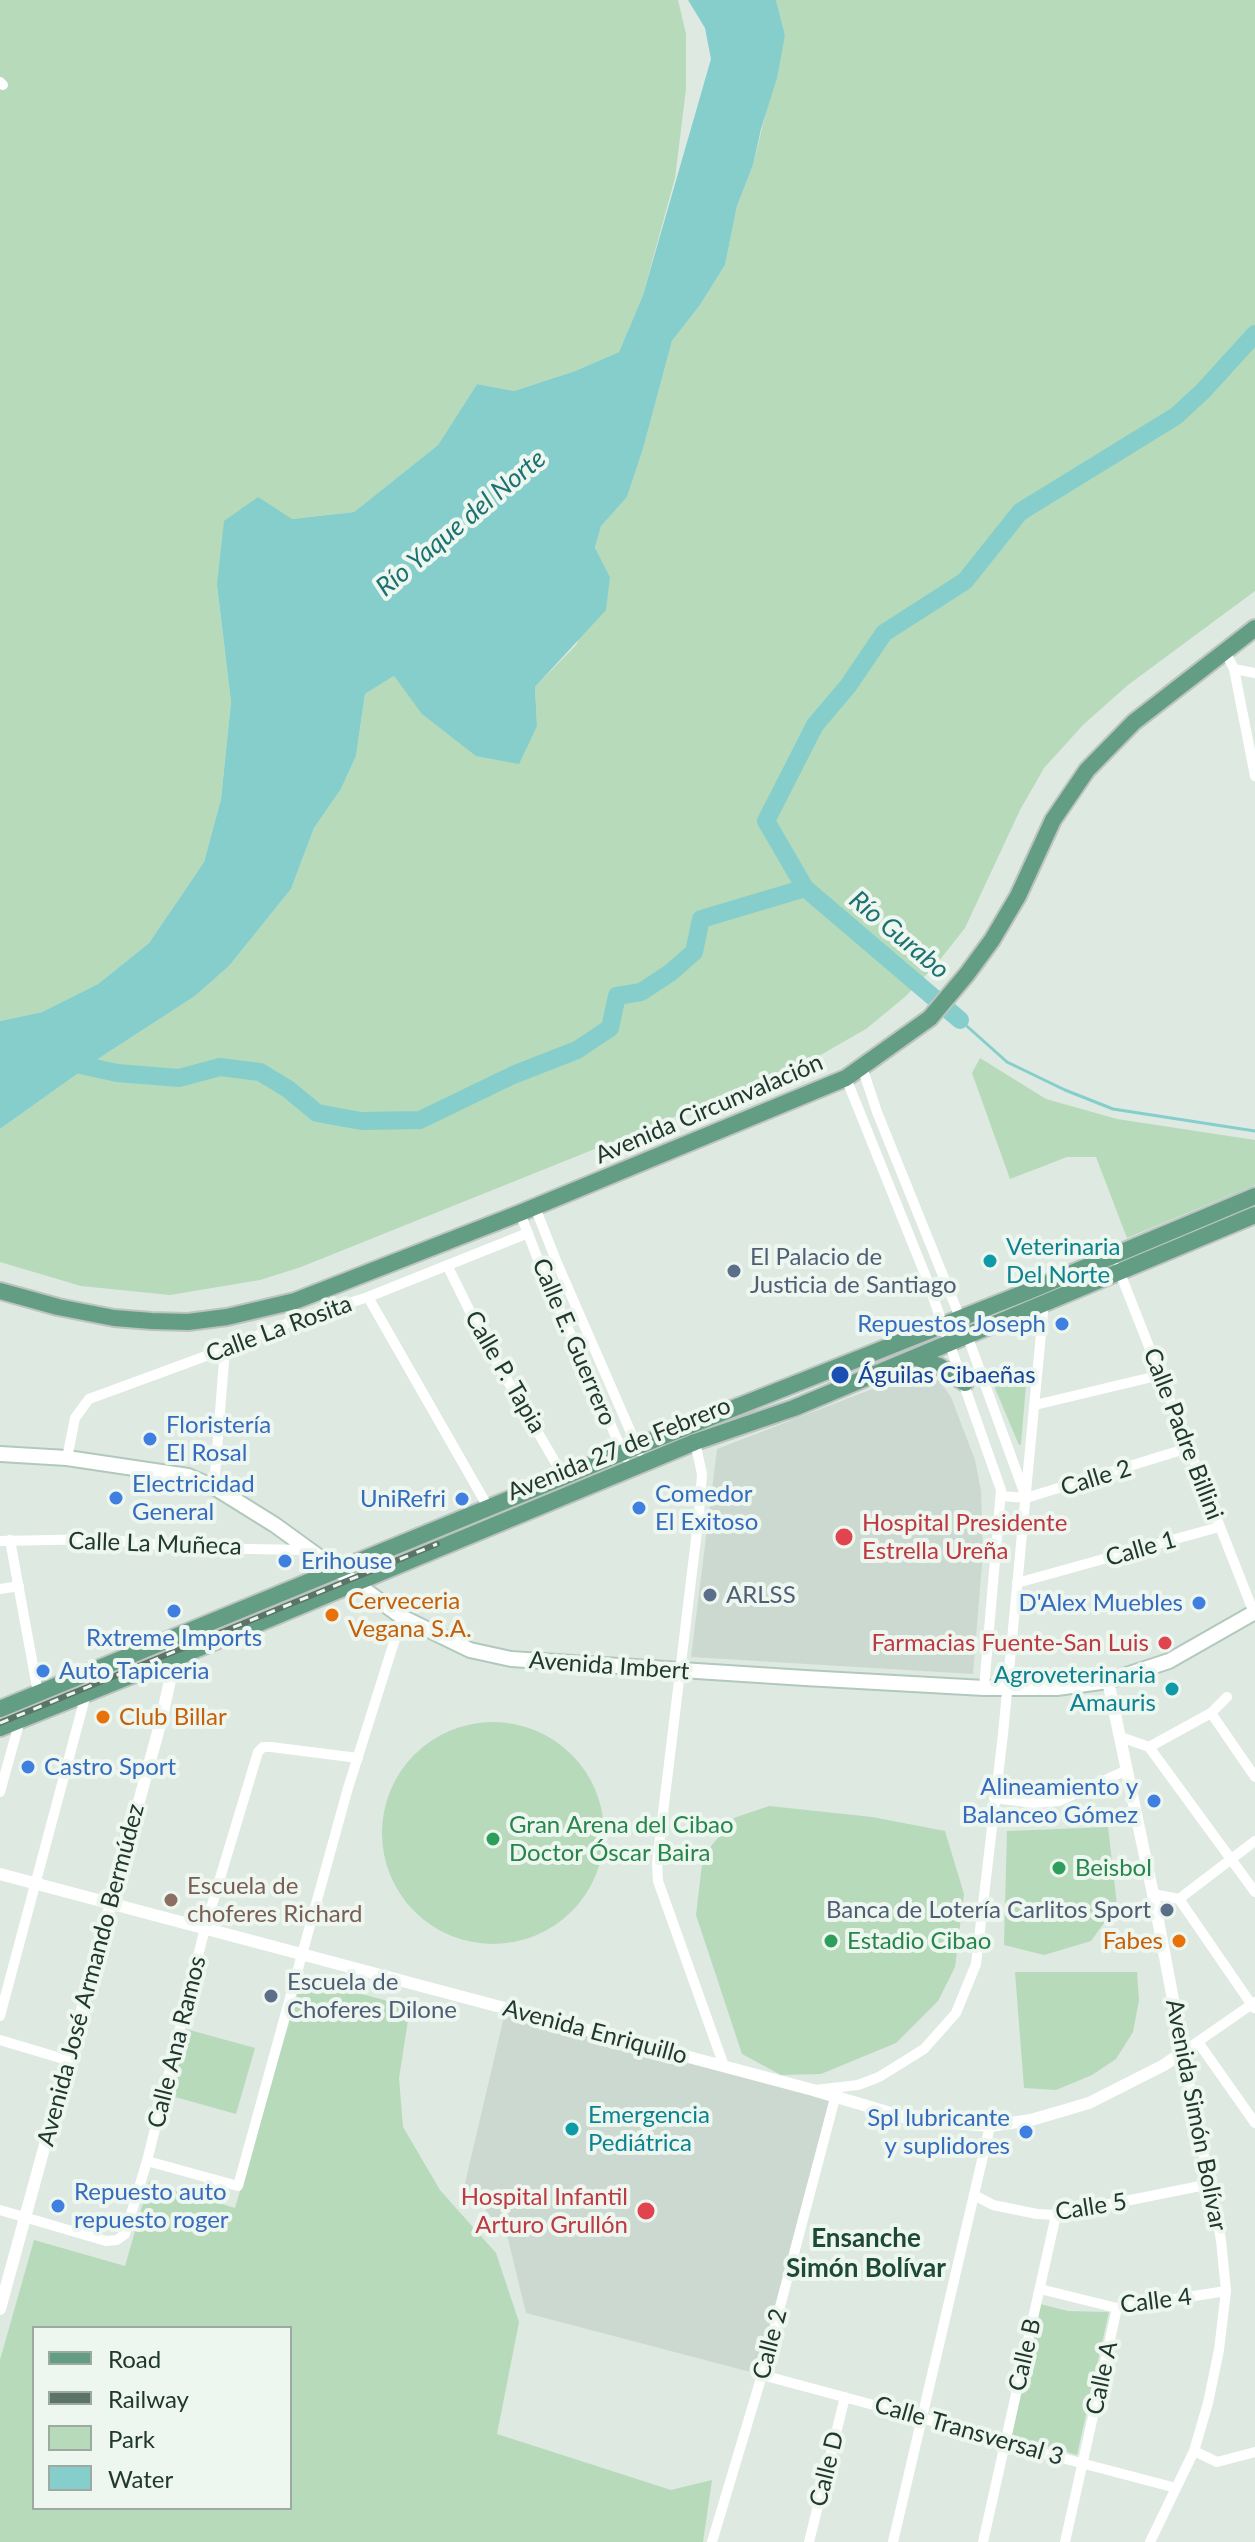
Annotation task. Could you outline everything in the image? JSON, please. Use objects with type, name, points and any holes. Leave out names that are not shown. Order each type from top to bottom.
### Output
[{"type":"main road","name":"Avenida Circunvalación","points":[[0,1291],[114,1318],[188,1322],[227,1317],[295,1301],[528,1210],[846,1078],[930,1018],[967,974],[1018,896],[1053,820],[1087,770],[1134,722],[1255,628]]},
{"type":"main road","name":"Avenida 27 de Febrero","points":[[0,1728],[695,1442],[794,1408],[917,1358],[1044,1302],[1116,1263],[1255,1196]]},
{"type":"main road","name":"Avenida 27 de Febrero","points":[[0,1709],[488,1507],[961,1318],[1255,1215]]},
{"type":"main road","points":[[917,1358],[939,1366],[965,1383]]},
{"type":"main road","name":"Avenida Imbert","points":[[0,1454],[67,1458],[177,1474],[214,1487],[311,1550],[402,1617],[470,1650],[511,1659],[984,1688],[1057,1688],[1108,1681],[1169,1661],[1254,1612]]},
{"type":"street","points":[[1226,653],[1234,669],[1255,776]]},
{"type":"street","points":[[1234,669],[1255,673]]},
{"type":"street","points":[[862,1067],[877,1112],[961,1318],[1026,1498]]},
{"type":"street","points":[[846,1078],[944,1325],[1002,1496],[984,1688]]},
{"type":"street","name":"Calle E. Guerrero","points":[[528,1210],[528,1233],[638,1466]]},
{"type":"street","name":"Calle E. Guerrero","points":[[528,1210],[638,1466]]},
{"type":"street","name":"Calle La Rosita","points":[[67,1458],[75,1418],[89,1399],[290,1322],[368,1297],[528,1233]]},
{"type":"street","name":"Calle Padre Billini","points":[[1116,1263],[1254,1612]]},
{"type":"street","name":"Calle P. Tapia","points":[[447,1265],[486,1344],[564,1477]]},
{"type":"street","points":[[368,1297],[488,1507]]},
{"type":"street","points":[[813,2090],[858,2085],[879,2077],[924,2049],[956,2013],[976,1964],[1007,1688],[1044,1302]]},
{"type":"street","points":[[214,1487],[225,1349]]},
{"type":"street","points":[[1035,1405],[1161,1375]]},
{"type":"street","points":[[695,1442],[702,1474],[657,1863],[658,1881],[724,2066]]},
{"type":"street","name":"Calle 2","points":[[1002,1496],[1026,1498],[1188,1448]]},
{"type":"street","name":"Calle 1","points":[[1017,1583],[1219,1527]]},
{"type":"street","name":"Calle La Muñeca","points":[[5,1541],[100,1539],[189,1548],[311,1550]]},
{"type":"street","points":[[5,1541],[19,1586],[38,1693]]},
{"type":"street","points":[[0,1589],[19,1586]]},
{"type":"street","points":[[147,2161],[238,2186],[358,1758],[402,1617]]},
{"type":"street","points":[[169,1640],[175,1658]]},
{"type":"street","name":"Avenida José Armando Bermúdez","points":[[0,2309],[175,1658]]},
{"type":"street","name":"Avenida Simón Bolívar","points":[[1108,1681],[1221,2240],[1226,2291],[1219,2350],[1194,2451],[1150,2542]]},
{"type":"street","points":[[0,2016],[86,1694]]},
{"type":"street","points":[[1149,1747],[1211,1713],[1227,1697]]},
{"type":"street","points":[[1211,1713],[1255,1777]]},
{"type":"street","points":[[0,1792],[20,1720]]},
{"type":"street","points":[[1121,1737],[1149,1747],[1255,1892]]},
{"type":"street","name":"Calle Ana Ramos","points":[[26,2218],[106,2241],[117,2240],[128,2229],[205,1928],[260,1749],[271,1747],[358,1758]]},
{"type":"street","points":[[994,1798],[1034,1803],[1059,1801],[1127,1770]]},
{"type":"street","points":[[1179,1899],[1255,1841]]},
{"type":"street","name":"Avenida Enriquillo","points":[[0,1874],[724,2066],[914,2120],[990,2126],[1031,2120],[1089,2103],[1183,2052]]},
{"type":"street","points":[[1153,1894],[1179,1899],[1254,2005],[1183,2052]]},
{"type":"street","points":[[0,2040],[67,2060]]},
{"type":"street","points":[[1198,2042],[1255,2123]]},
{"type":"street","name":"Calle 2","points":[[712,2542],[762,2375],[835,2098]]},
{"type":"street","points":[[893,2542],[990,2126]]},
{"type":"street","name":"Calle 5","points":[[974,2195],[993,2205],[1056,2215],[1210,2184]]},
{"type":"street","points":[[0,2210],[26,2218]]},
{"type":"street","name":"Calle B","points":[[983,2542],[1056,2215]]},
{"type":"street","name":"Calle 4","points":[[1040,2289],[1117,2308],[1226,2291]]},
{"type":"street","name":"Calle A","points":[[1065,2542],[1117,2308]]},
{"type":"street","name":"Calle Transversal 3","points":[[762,2375],[1176,2488]]},
{"type":"street","name":"Calle D","points":[[809,2542],[845,2397]]},
{"type":"street","points":[[1194,2451],[1217,2462],[1255,2452]]},
{"type":"shaded area","name":"Hospital Presidente Estrella Ureña","points":[[916,1372],[924,1372],[939,1380],[951,1397],[975,1460],[981,1491],[983,1552],[973,1674],[691,1657],[717,1449]]},
{"type":"shaded area","name":"Hospital Infantil Arturo Grullón","points":[[506,2008],[835,2098],[762,2375],[526,2313],[508,2239],[465,2183]]},
{"type":"green space","points":[[0,0],[678,0],[686,34],[686,89],[675,178],[643,295],[619,352],[575,371],[514,391],[477,384],[438,445],[354,512],[292,519],[217,585],[231,702],[221,799],[204,862],[149,943],[98,984],[42,1012],[0,1021]]},
{"type":"green space","points":[[776,0],[1255,0],[1255,591],[1128,685],[1084,724],[1044,768],[1020,810],[965,928],[939,961],[906,996],[866,1029],[817,1057],[301,1267],[260,1280],[170,1295],[81,1286],[0,1262],[0,1129],[101,1057],[195,996],[229,966],[291,889],[314,828],[341,789],[356,756],[365,694],[394,676],[423,714],[537,726],[535,687],[576,645],[610,577],[595,549],[601,525],[627,497],[672,341],[725,265],[737,206],[753,165],[785,35]]},
{"type":"green space","points":[[980,1058],[1046,1099],[1117,1119],[1255,1140],[1255,1185],[1127,1238],[1096,1157],[1067,1157],[1010,1179],[972,1073]]},
{"type":"green space","points":[[1027,1373],[1021,1444],[1019,1445],[994,1386]]},
{"type":"green space","name":"Gran Arena del Cibao Doctor Óscar Baira","points":[[493,1722],[515,1724],[535,1731],[555,1741],[571,1755],[585,1771],[595,1791],[602,1811],[602,1855],[595,1875],[585,1895],[571,1911],[555,1925],[535,1935],[515,1942],[493,1944],[471,1942],[451,1935],[431,1925],[415,1911],[401,1895],[391,1875],[384,1855],[382,1833],[384,1811],[391,1791],[401,1771],[415,1755],[431,1741],[451,1731],[471,1724]]},
{"type":"green space","name":"Estadio Cibao","points":[[769,1806],[872,1817],[945,1831],[964,1894],[955,1967],[938,2001],[896,2043],[821,2074],[781,2075],[742,2054],[696,1915],[703,1856],[734,1818]]},
{"type":"green space","name":"Beisbol","points":[[1108,1827],[1117,1905],[1091,1941],[1044,1955],[1004,1945],[1007,1831]]},
{"type":"green space","points":[[1015,1972],[1137,1972],[1139,2000],[1133,2032],[1116,2059],[1092,2075],[1056,2090],[1024,2088]]},
{"type":"green space","points":[[302,1978],[410,2007],[399,2078],[403,2127],[440,2190],[496,2253],[519,2322],[497,2434],[671,2490],[712,2480],[703,2542],[0,2542],[0,2360],[34,2240],[125,2266],[149,2182],[235,2208]]},
{"type":"green space","points":[[186,2029],[255,2048],[236,2114],[168,2095]]},
{"type":"green space","points":[[1040,2304],[1068,2311],[1109,2312],[1077,2455],[1009,2435]]},
{"type":"water","points":[[688,0],[776,0],[785,35],[777,78],[753,165],[737,206],[725,265],[672,341],[627,497],[601,526],[595,548],[610,577],[606,610],[535,687],[537,726],[519,764],[476,756],[422,714],[394,676],[365,694],[356,756],[341,789],[314,828],[291,889],[229,966],[195,996],[101,1057],[0,1129],[0,1021],[42,1012],[98,984],[149,943],[204,862],[221,799],[231,702],[217,585],[224,521],[258,497],[292,519],[354,512],[438,445],[477,384],[514,391],[575,371],[619,352],[643,295],[711,59],[705,28]]},
{"type":"waterway","name":"Río Yaque del Norte","points":[[67,1062],[117,1073],[179,1078],[220,1067],[260,1072],[288,1089],[317,1113],[361,1121],[420,1120],[513,1075],[577,1050],[610,1028],[617,996],[641,992],[694,952],[701,919],[805,888],[766,821],[815,725],[848,686],[884,633],[965,581],[1020,512],[1176,416],[1255,334]]},
{"type":"waterway","name":"Río Gurabo","points":[[805,888],[960,1020]]},
{"type":"waterway","points":[[960,1020],[1007,1062],[1113,1109],[1255,1131]]},
{"type":"railway","points":[[0,1723],[437,1544]]},
{"type":"place","name":"Veterinaria Del Norte","points":[[990,1261]]},
{"type":"place","name":"El Palacio de Justicia de Santiago","points":[[734,1271]]},
{"type":"place","name":"Repuestos Joseph","points":[[1062,1324]]},
{"type":"place","name":"Águilas Cibaeñas","points":[[840,1375]]},
{"type":"place","name":"Floristería El Rosal","points":[[150,1439]]},
{"type":"place","name":"Electricidad General","points":[[116,1498]]},
{"type":"place","name":"UniRefri","points":[[462,1499]]},
{"type":"place","name":"Comedor El Exitoso","points":[[639,1508]]},
{"type":"place","name":"Hospital Presidente Estrella Ureña","points":[[844,1537]]},
{"type":"place","name":"Erihouse","points":[[285,1561]]},
{"type":"place","name":"ARLSS","points":[[710,1595]]},
{"type":"place","name":"D'Alex Muebles","points":[[1199,1603]]},
{"type":"place","name":"Rxtreme Imports","points":[[174,1611]]},
{"type":"place","name":"Cerveceria Vegana S.A.","points":[[332,1615]]},
{"type":"place","name":"Farmacias Fuente-San Luis","points":[[1165,1643]]},
{"type":"place","name":"Auto Tapiceria","points":[[43,1671]]},
{"type":"place","name":"Agroveterinaria Amauris","points":[[1172,1689]]},
{"type":"place","name":"Club Billar","points":[[103,1717]]},
{"type":"place","name":"Castro Sport","points":[[28,1767]]},
{"type":"place","name":"Alineamiento y Balanceo Gómez","points":[[1154,1801]]},
{"type":"place","name":"Gran Arena del Cibao Doctor Óscar Baira","points":[[493,1839]]},
{"type":"place","name":"Beisbol","points":[[1059,1868]]},
{"type":"place","name":"Escuela de choferes Richard","points":[[171,1900]]},
{"type":"place","name":"Banca de Lotería Carlitos Sport","points":[[1167,1910]]},
{"type":"place","name":"Estadio Cibao","points":[[831,1941]]},
{"type":"place","name":"Fabes","points":[[1179,1941]]},
{"type":"place","name":"Escuela de Choferes Dilone","points":[[271,1996]]},
{"type":"place","name":"Emergencia Pediátrica","points":[[572,2129]]},
{"type":"place","name":"Spl lubricante y suplidores","points":[[1026,2132]]},
{"type":"place","name":"Repuesto auto repuesto roger","points":[[58,2206]]},
{"type":"place","name":"Hospital Infantil Arturo Grullón","points":[[646,2211]]},
{"type":"district","name":"Ensanche Simón Bolívar","points":[[866,2254]]}]
